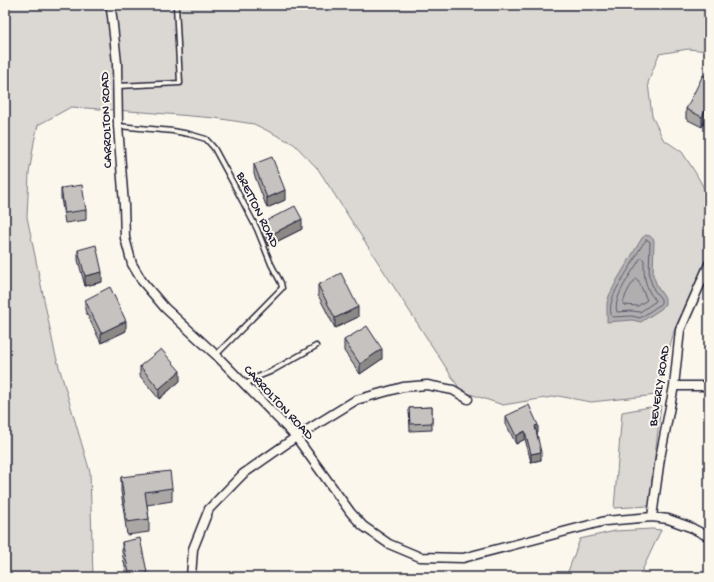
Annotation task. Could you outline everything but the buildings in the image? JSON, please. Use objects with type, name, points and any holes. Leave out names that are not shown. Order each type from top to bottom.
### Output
[{"type":"street","name":"CARROLTON ROAD","points":[[110,5],[117,64],[118,126],[125,238],[132,264],[142,281],[165,308],[216,355],[296,437],[351,513],[363,526],[389,544],[420,556],[464,558],[605,521],[652,517],[668,519],[709,536]]},
{"type":"street","name":"BEVERLY ROAD","points":[[652,517],[660,458],[674,386],[680,330],[709,264]]},
{"type":"street","points":[[192,577],[193,549],[209,509],[242,474],[296,437],[356,400],[403,387],[427,385],[453,390],[468,399]]},
{"type":"street","points":[[674,386],[709,386]]},
{"type":"lane","points":[[118,86],[180,83],[176,5]]},
{"type":"lane","name":"BRETTON ROAD","points":[[118,126],[178,132],[206,139],[214,148],[240,196],[257,229],[271,264],[282,283],[282,288],[216,355]]},
{"type":"lane","points":[[245,385],[255,378],[270,372],[316,346]]},
{"type":"shaded area","points":[[5,5],[709,5],[709,51],[688,49],[659,54],[648,83],[652,116],[663,139],[682,152],[709,197],[709,254],[674,331],[657,395],[591,402],[558,396],[503,405],[461,391],[318,169],[294,144],[254,124],[215,118],[71,107],[38,125],[29,174],[27,217],[55,353],[90,472],[93,577],[5,577]]},
{"type":"shaded area","points":[[661,405],[649,506],[614,508],[622,412]]},
{"type":"shaded area","points":[[661,530],[639,577],[566,577],[580,539],[615,531]]},
{"type":"water","points":[[646,235],[650,236],[654,240],[653,275],[658,288],[665,298],[665,304],[661,309],[641,322],[632,320],[607,322],[607,303],[609,296],[642,238]]}]
